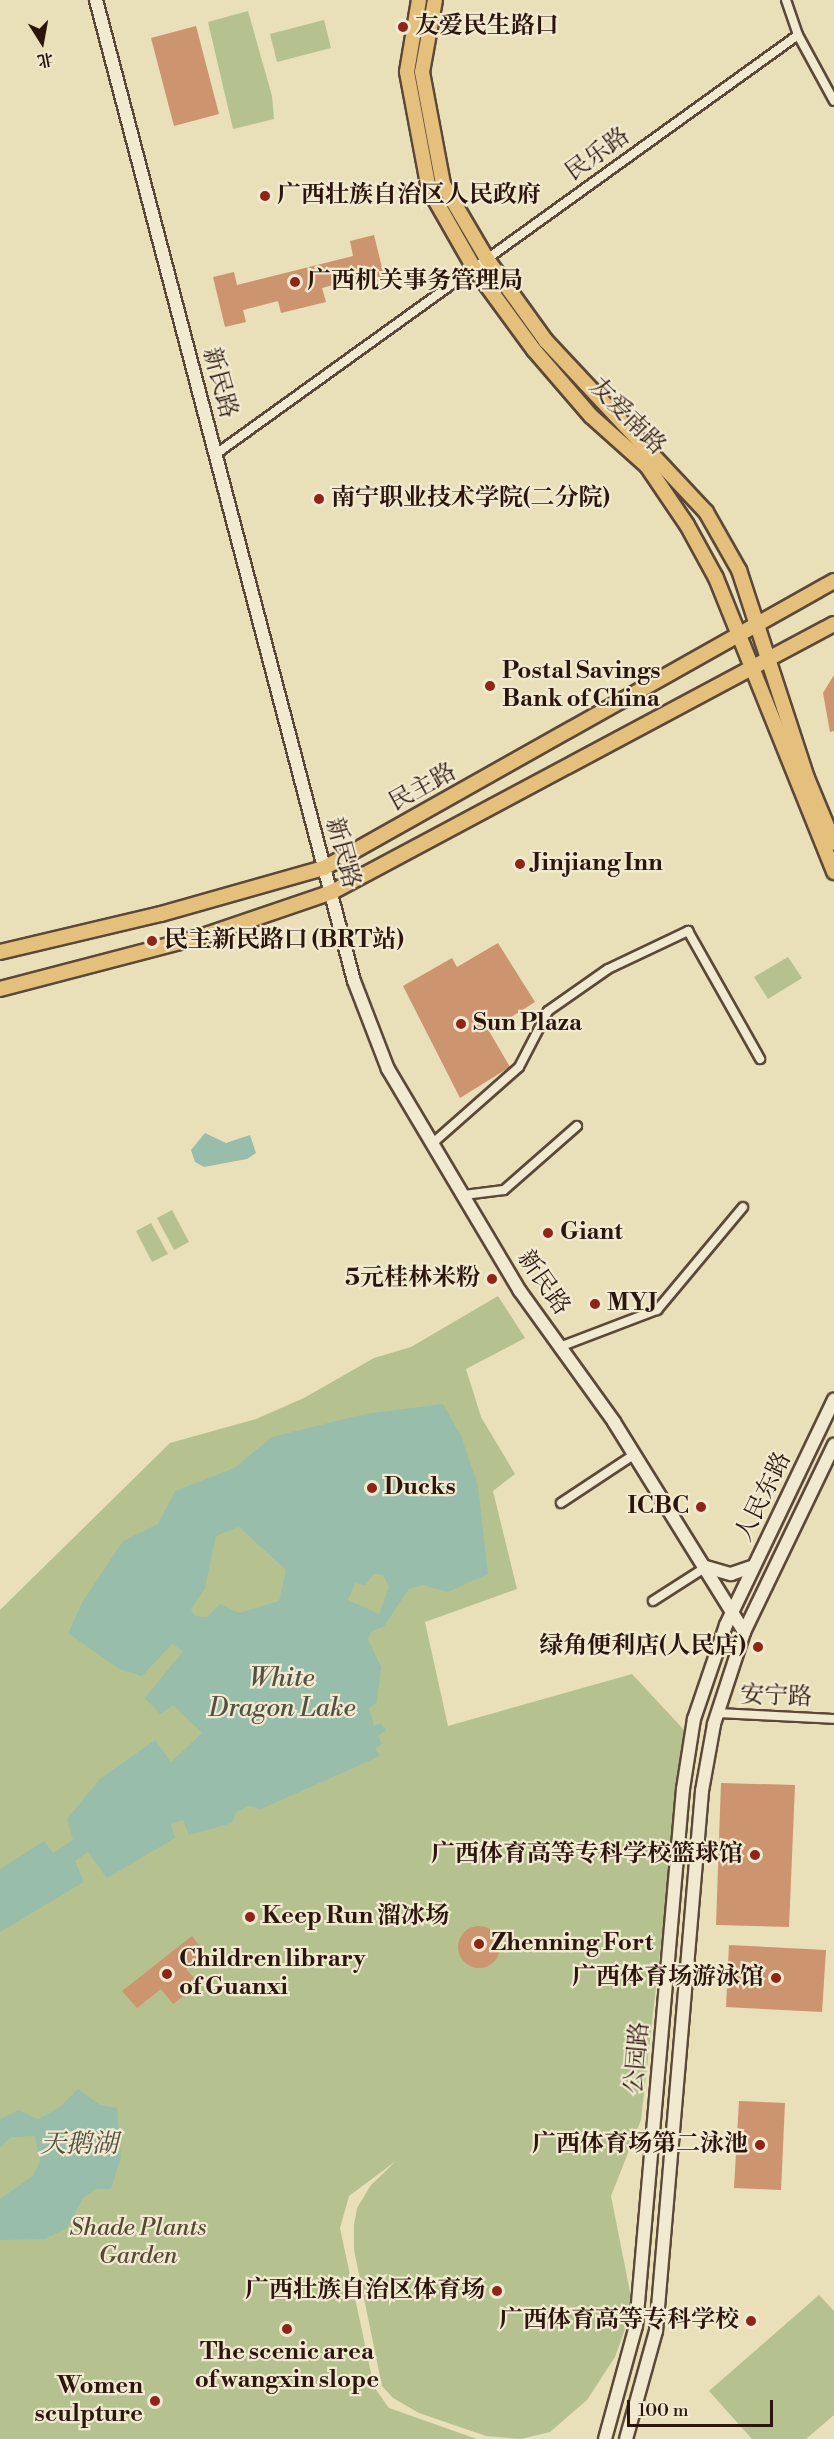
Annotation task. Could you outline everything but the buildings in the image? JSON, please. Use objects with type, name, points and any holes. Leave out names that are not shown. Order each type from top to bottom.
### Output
[{"type":"main road","name":"新民路","points":[[96,0],[354,981],[388,1069],[434,1142],[520,1291],[562,1346],[635,1454],[744,1632]]},
{"type":"main road","name":"友爱南路","points":[[419,0],[407,72],[413,124],[429,189],[474,268],[541,359],[591,416],[646,466],[716,578],[749,667],[834,872]]},
{"type":"main road","name":"友爱南路","points":[[435,0],[422,72],[428,121],[443,184],[487,259],[546,341],[706,512],[739,570],[834,843]]},
{"type":"main road","name":"民主路","points":[[0,952],[161,914],[324,868],[739,637],[834,581]]},
{"type":"main road","name":"民主路","points":[[0,989],[203,936],[332,892],[768,656],[834,624]]},
{"type":"main road","name":"人民东路","points":[[732,1612],[834,1400]]},
{"type":"main road","name":"人民东路","points":[[744,1632],[834,1445]]},
{"type":"main road","points":[[705,1567],[731,1574],[754,1566]]},
{"type":"main road","name":"公园路","points":[[605,2439],[636,2326],[683,1789],[694,1719],[732,1612]]},
{"type":"main road","name":"公园路","points":[[626,2439],[656,2331],[702,1791],[717,1713],[744,1632]]},
{"type":"street","points":[[786,0],[798,35],[834,101]]},
{"type":"street","name":"民乐路","points":[[216,454],[798,35]]},
{"type":"street","points":[[434,1142],[519,1067],[548,1011],[608,969],[688,931],[760,1059]]},
{"type":"street","points":[[464,1195],[504,1190],[577,1126]]},
{"type":"street","points":[[562,1346],[657,1310],[743,1207]]},
{"type":"street","points":[[561,1503],[635,1454]]},
{"type":"street","points":[[652,1601],[705,1567]]},
{"type":"street","name":"安宁路","points":[[717,1713],[834,1719]]},
{"type":"green space","points":[[248,11],[272,96],[274,119],[233,129],[208,22]]},
{"type":"green space","points":[[324,20],[331,48],[277,62],[270,34]]},
{"type":"green space","points":[[788,957],[802,978],[768,999],[754,977]]},
{"type":"green space","points":[[172,1210],[189,1242],[174,1250],[157,1218]]},
{"type":"green space","points":[[151,1223],[168,1254],[152,1262],[136,1231]]},
{"type":"green space","name":"Shade Plants Garden","points":[[498,1296],[525,1338],[466,1369],[481,1417],[515,1474],[493,1491],[517,1589],[425,1622],[448,1726],[632,1674],[685,1731],[641,2120],[611,2196],[633,2307],[615,2357],[587,2400],[550,2432],[521,2439],[486,2436],[419,2413],[393,2398],[382,2386],[354,2250],[354,2225],[357,2208],[371,2185],[396,2161],[349,2196],[340,2228],[374,2387],[389,2408],[477,2439],[0,2439],[0,1610],[170,1443],[256,1419],[304,1398],[374,1358],[411,1347]]},
{"type":"green space","points":[[819,2295],[834,2311],[834,2415],[806,2439],[752,2439],[709,2391]]},
{"type":"water","points":[[205,1133],[226,1143],[250,1135],[256,1153],[247,1159],[204,1167],[195,1162],[191,1150]]},
{"type":"water","name":"White Dragon Lake","points":[[443,1404],[461,1436],[478,1486],[488,1574],[448,1592],[423,1585],[409,1589],[384,1626],[371,1632],[368,1639],[381,1667],[377,1702],[369,1708],[374,1726],[381,1723],[386,1730],[378,1736],[382,1744],[375,1748],[380,1756],[261,1809],[249,1806],[236,1812],[232,1823],[189,1835],[183,1820],[171,1824],[175,1838],[107,1878],[88,1852],[75,1861],[84,1882],[0,1932],[0,1869],[44,1841],[53,1853],[73,1840],[67,1819],[100,1779],[155,1740],[171,1762],[202,1733],[173,1705],[160,1714],[145,1698],[183,1651],[172,1644],[142,1676],[119,1669],[68,1633],[83,1601],[123,1541],[158,1524],[175,1491],[234,1468],[272,1437],[365,1414]],"holes":[[[239,1527],[286,1570],[279,1601],[239,1613],[220,1604],[207,1617],[195,1616],[191,1610],[205,1588],[216,1536]],[[374,1574],[383,1575],[389,1587],[379,1614],[348,1600],[355,1583],[365,1585]]]},
{"type":"water","name":"天鹅湖","points":[[78,2089],[100,2105],[117,2108],[121,2157],[111,2189],[96,2189],[83,2198],[67,2228],[45,2239],[0,2240],[0,2199],[33,2176],[40,2161],[35,2136],[11,2137],[0,2147],[0,2119],[18,2110],[38,2119],[60,2107]]},
{"type":"place","name":"友爱民生路口","points":[[403,27]]},
{"type":"place","name":"广西壮族自治区人民政府","points":[[265,196]]},
{"type":"place","name":"广西机关事务管理局","points":[[295,282]]},
{"type":"place","name":"南宁职业技术学院(二分院)","points":[[319,499]]},
{"type":"place","name":"Postal Savings Bank of China","points":[[490,686]]},
{"type":"place","name":"Jinjiang Inn","points":[[520,864]]},
{"type":"place","name":"民主新民路口 (BRT站)","points":[[152,941]]},
{"type":"place","name":"Sun Plaza","points":[[461,1024]]},
{"type":"place","name":"Giant","points":[[548,1233]]},
{"type":"place","name":"5元桂林米粉","points":[[492,1279]]},
{"type":"place","name":"MYJ","points":[[595,1304]]},
{"type":"place","name":"Ducks","points":[[372,1488]]},
{"type":"place","name":"ICBC","points":[[701,1507]]},
{"type":"place","name":"绿角便利店(人民店)","points":[[758,1647]]},
{"type":"place","name":"广西体育高等专科学校篮球馆","points":[[755,1855]]},
{"type":"place","name":"Keep Run 溜冰场","points":[[250,1917]]},
{"type":"place","name":"Zhenning Fort","points":[[479,1944]]},
{"type":"place","name":"Children library of Guanxi","points":[[167,1974]]},
{"type":"place","name":"广西体育场游泳馆","points":[[776,1978]]},
{"type":"place","name":"广西体育场第二泳池","points":[[760,2145]]},
{"type":"place","name":"广西壮族自治区体育场","points":[[497,2291]]},
{"type":"place","name":"广西体育高等专科学校","points":[[751,2321]]},
{"type":"place","name":"The scenic area of wangxin slope","points":[[287,2329]]},
{"type":"place","name":"Women sculpture","points":[[155,2401]]}]
